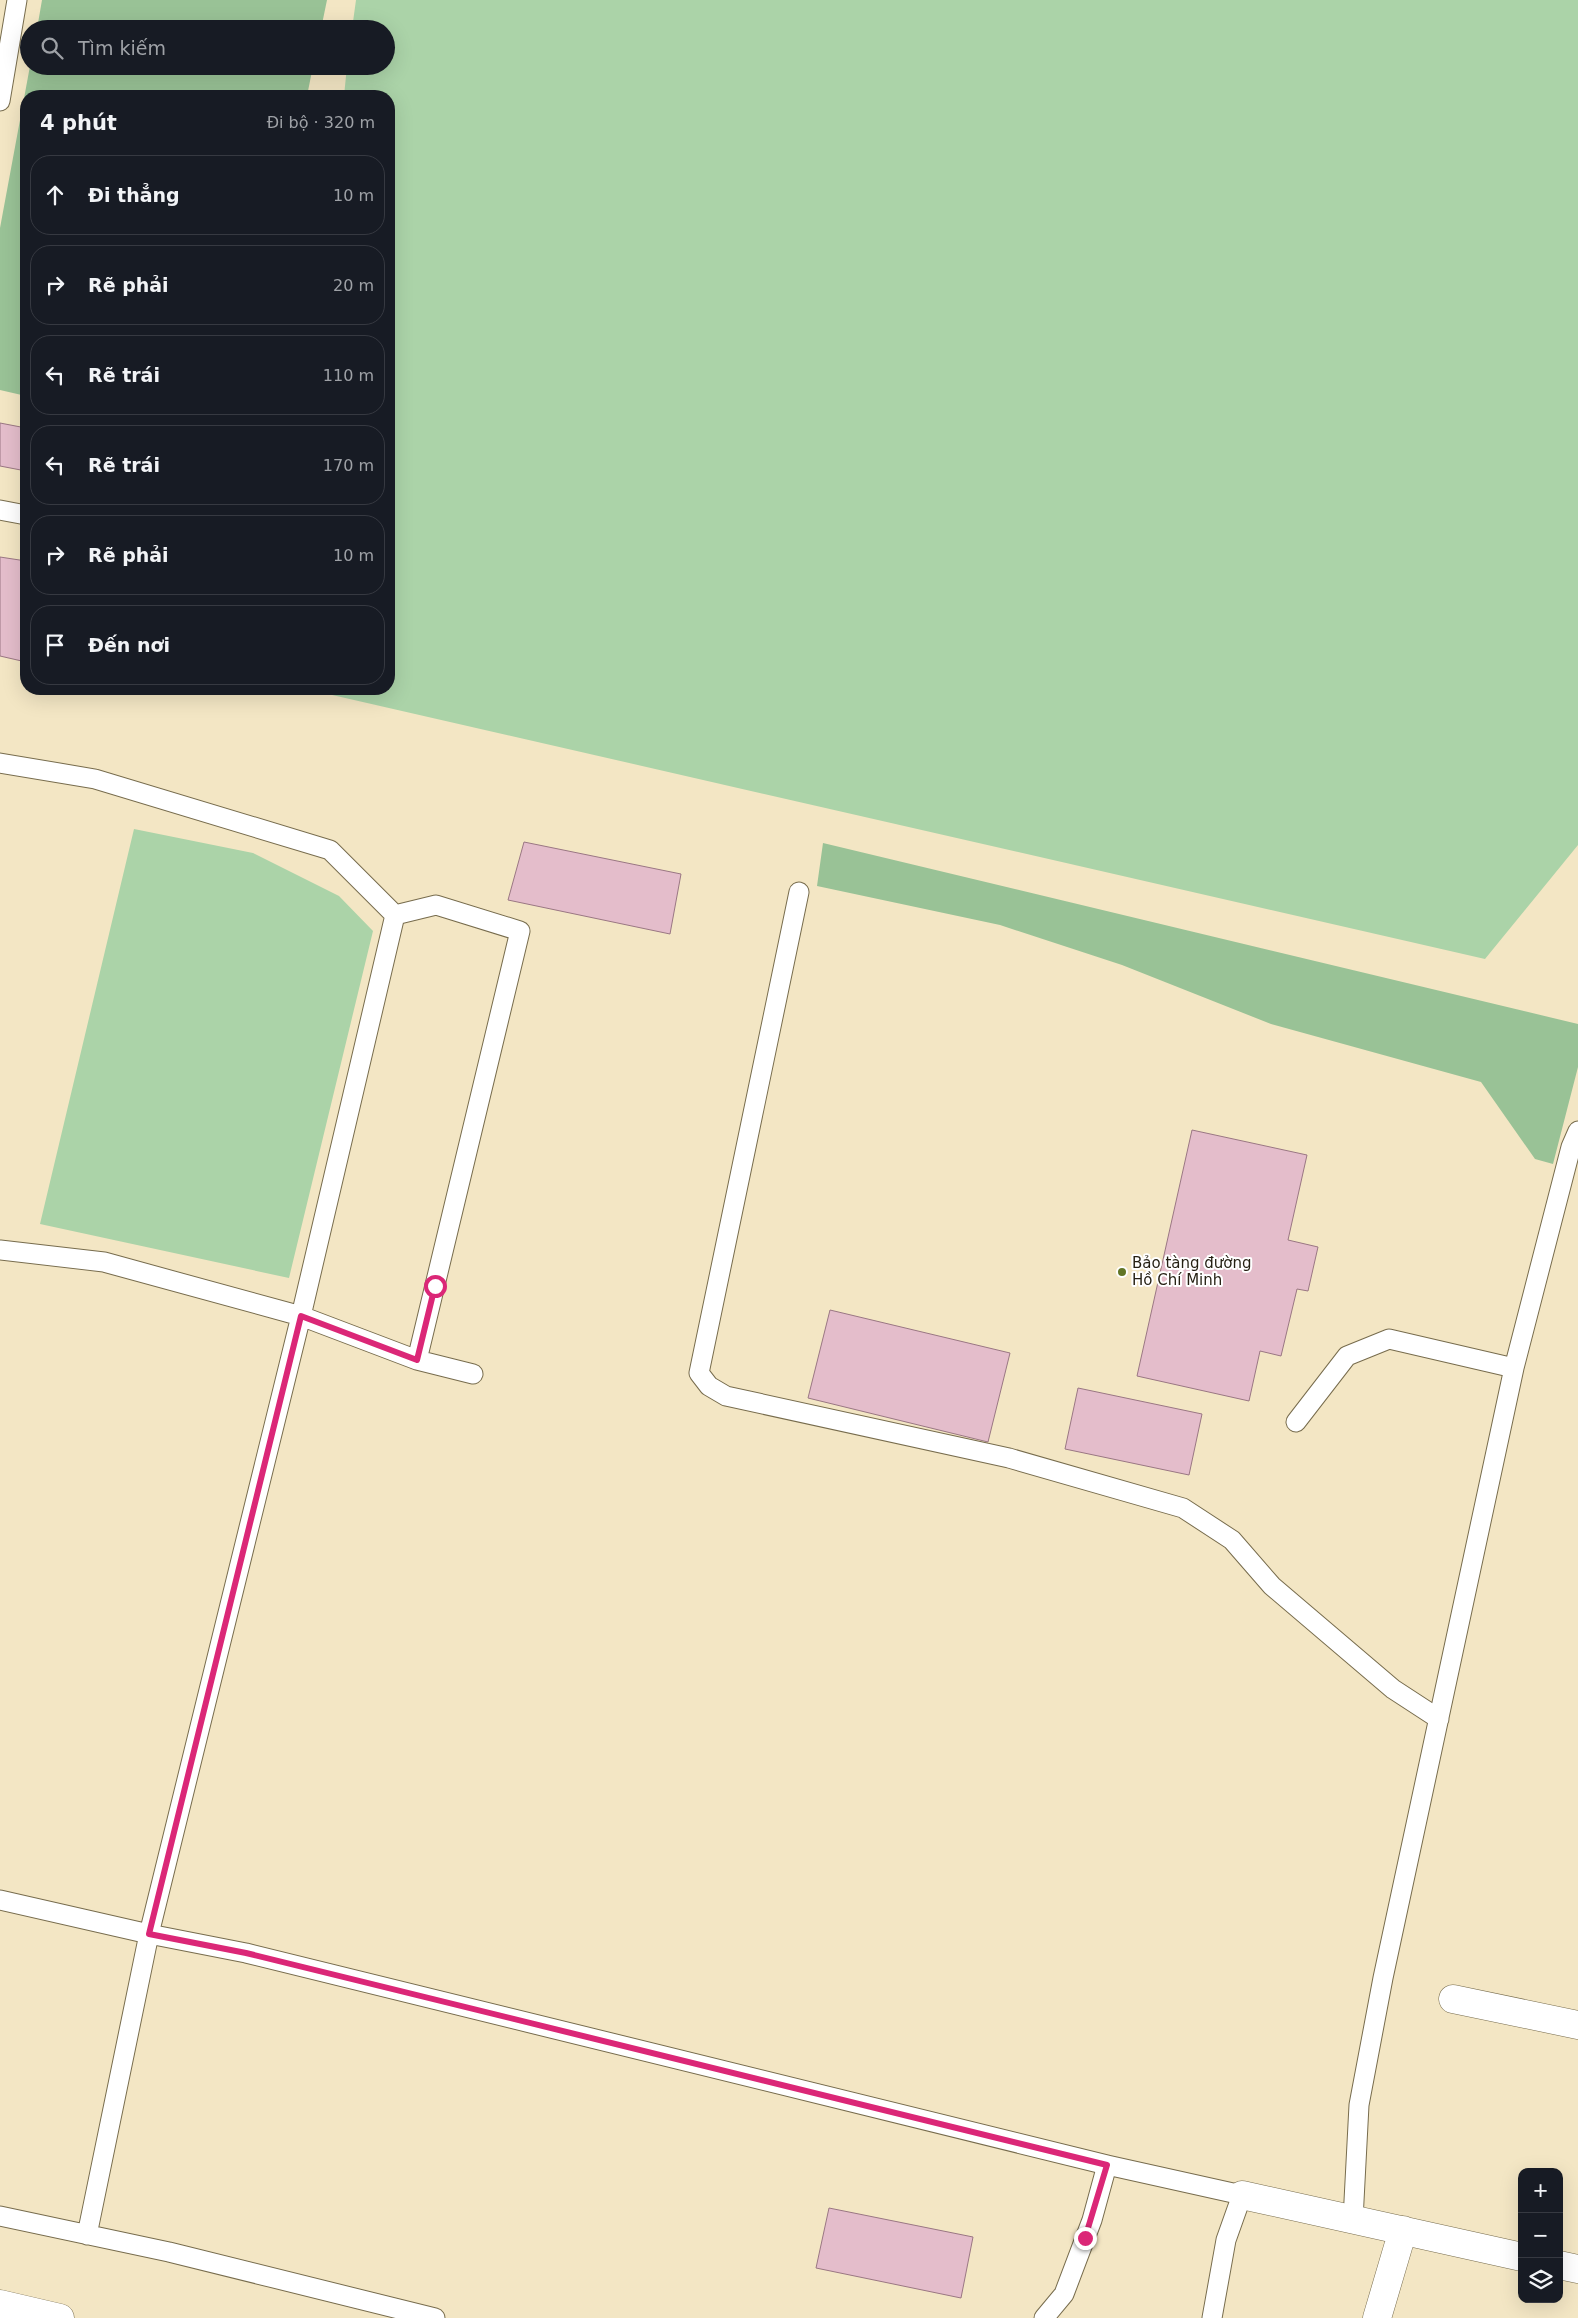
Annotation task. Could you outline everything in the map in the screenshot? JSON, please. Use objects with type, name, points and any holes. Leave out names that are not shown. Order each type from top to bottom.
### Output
[{"type":"street","points":[[1452,1999],[1578,2025]]},
{"type":"street","points":[[1242,2195],[1518,2256]]},
{"type":"street","points":[[1377,2318],[1403,2230]]},
{"type":"street","points":[[1563,2266],[1578,2269]]},
{"type":"street","points":[[0,2304],[54,2317]]},
{"type":"lane","points":[[0,101],[18,0]]},
{"type":"lane","points":[[0,510],[20,514]]},
{"type":"lane","points":[[0,763],[95,779],[330,850],[395,915]]},
{"type":"lane","points":[[799,892],[699,1373],[709,1386],[726,1396],[1009,1458],[1183,1508],[1232,1540],[1272,1586],[1393,1689],[1439,1720]]},
{"type":"lane","points":[[395,915],[436,905],[520,931],[417,1360]]},
{"type":"lane","points":[[87,2235],[149,1934],[301,1316],[395,915]]},
{"type":"lane","points":[[1353,2220],[1360,2105],[1383,1978],[1514,1368],[1571,1147],[1578,1131]]},
{"type":"lane","points":[[0,1250],[104,1262],[301,1316],[417,1360],[473,1374]]},
{"type":"lane","points":[[1296,1422],[1347,1356],[1389,1339],[1514,1368]]},
{"type":"lane","points":[[0,1900],[149,1934],[246,1953],[1107,2165],[1242,2195],[1226,2240],[1212,2318]]},
{"type":"lane","points":[[1044,2318],[1064,2294],[1092,2220],[1107,2165]]},
{"type":"lane","points":[[0,2216],[169,2252],[435,2318]]},
{"type":"green space","points":[[42,0],[327,0],[323,20],[39,20]]},
{"type":"green space","points":[[356,0],[1578,0],[1578,845],[1485,959],[332,695],[395,695],[395,90],[345,90],[346,75],[395,75],[395,20],[353,20]]},
{"type":"green space","points":[[28,75],[311,75],[308,90],[26,90]]},
{"type":"green space","points":[[20,120],[20,395],[0,390],[0,228]]},
{"type":"green space","points":[[134,829],[253,853],[339,896],[373,931],[289,1278],[40,1224]]},
{"type":"green space","points":[[823,843],[1578,1024],[1578,1067],[1553,1164],[1535,1159],[1481,1082],[1271,1024],[1122,965],[1000,925],[817,886]]},
{"type":"building","points":[[0,423],[20,427],[20,470],[0,466]]},
{"type":"building","points":[[0,557],[20,560],[20,661],[0,656]]},
{"type":"building","points":[[524,842],[681,874],[670,934],[508,900]]},
{"type":"building","points":[[1192,1130],[1307,1155],[1288,1240],[1318,1247],[1308,1291],[1297,1289],[1281,1356],[1260,1351],[1249,1401],[1137,1376]]},
{"type":"building","points":[[830,1310],[1010,1353],[988,1442],[808,1398]]},
{"type":"building","points":[[1078,1388],[1202,1414],[1189,1475],[1065,1449]]},
{"type":"building","points":[[829,2208],[973,2237],[961,2298],[816,2268]]},
{"type":"place","name":"Bảo tàng đường Hồ Chí Minh","points":[[1122,1272]]},
{"type":"route","points":[[435,1286],[417,1360],[301,1316],[149,1934],[246,1953],[1107,2165],[1092,2220],[1085,2238]]}]
